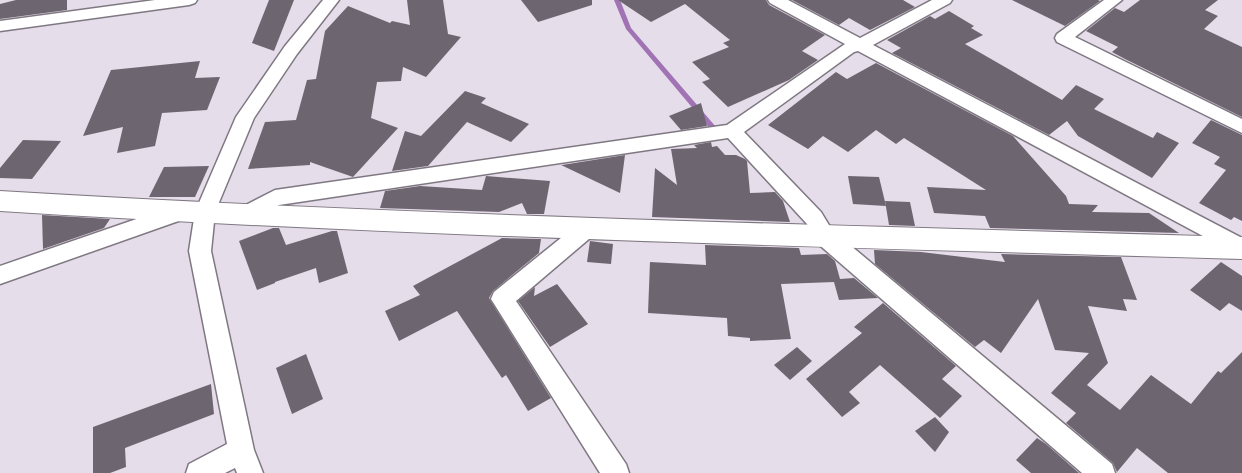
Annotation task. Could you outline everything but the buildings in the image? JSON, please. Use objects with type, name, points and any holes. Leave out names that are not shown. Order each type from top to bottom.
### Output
[{"type":"street","points":[[0,26],[139,4],[189,0]]},
{"type":"street","points":[[199,473],[246,461],[192,212],[245,118],[291,50],[331,0]]},
{"type":"street","points":[[776,0],[1241,248]]},
{"type":"street","points":[[247,214],[275,198],[732,131],[848,48],[860,45],[944,0]]},
{"type":"street","points":[[1114,0],[1063,38],[1242,127]]},
{"type":"street","points":[[732,131],[814,218],[824,236],[1102,473]]},
{"type":"street","points":[[0,201],[192,212],[824,236],[1241,248]]},
{"type":"street","points":[[0,275],[192,212]]},
{"type":"street","points":[[588,227],[502,299],[616,473]]},
{"type":"waterway","points":[[617,0],[628,28],[714,129],[720,132]]}]
